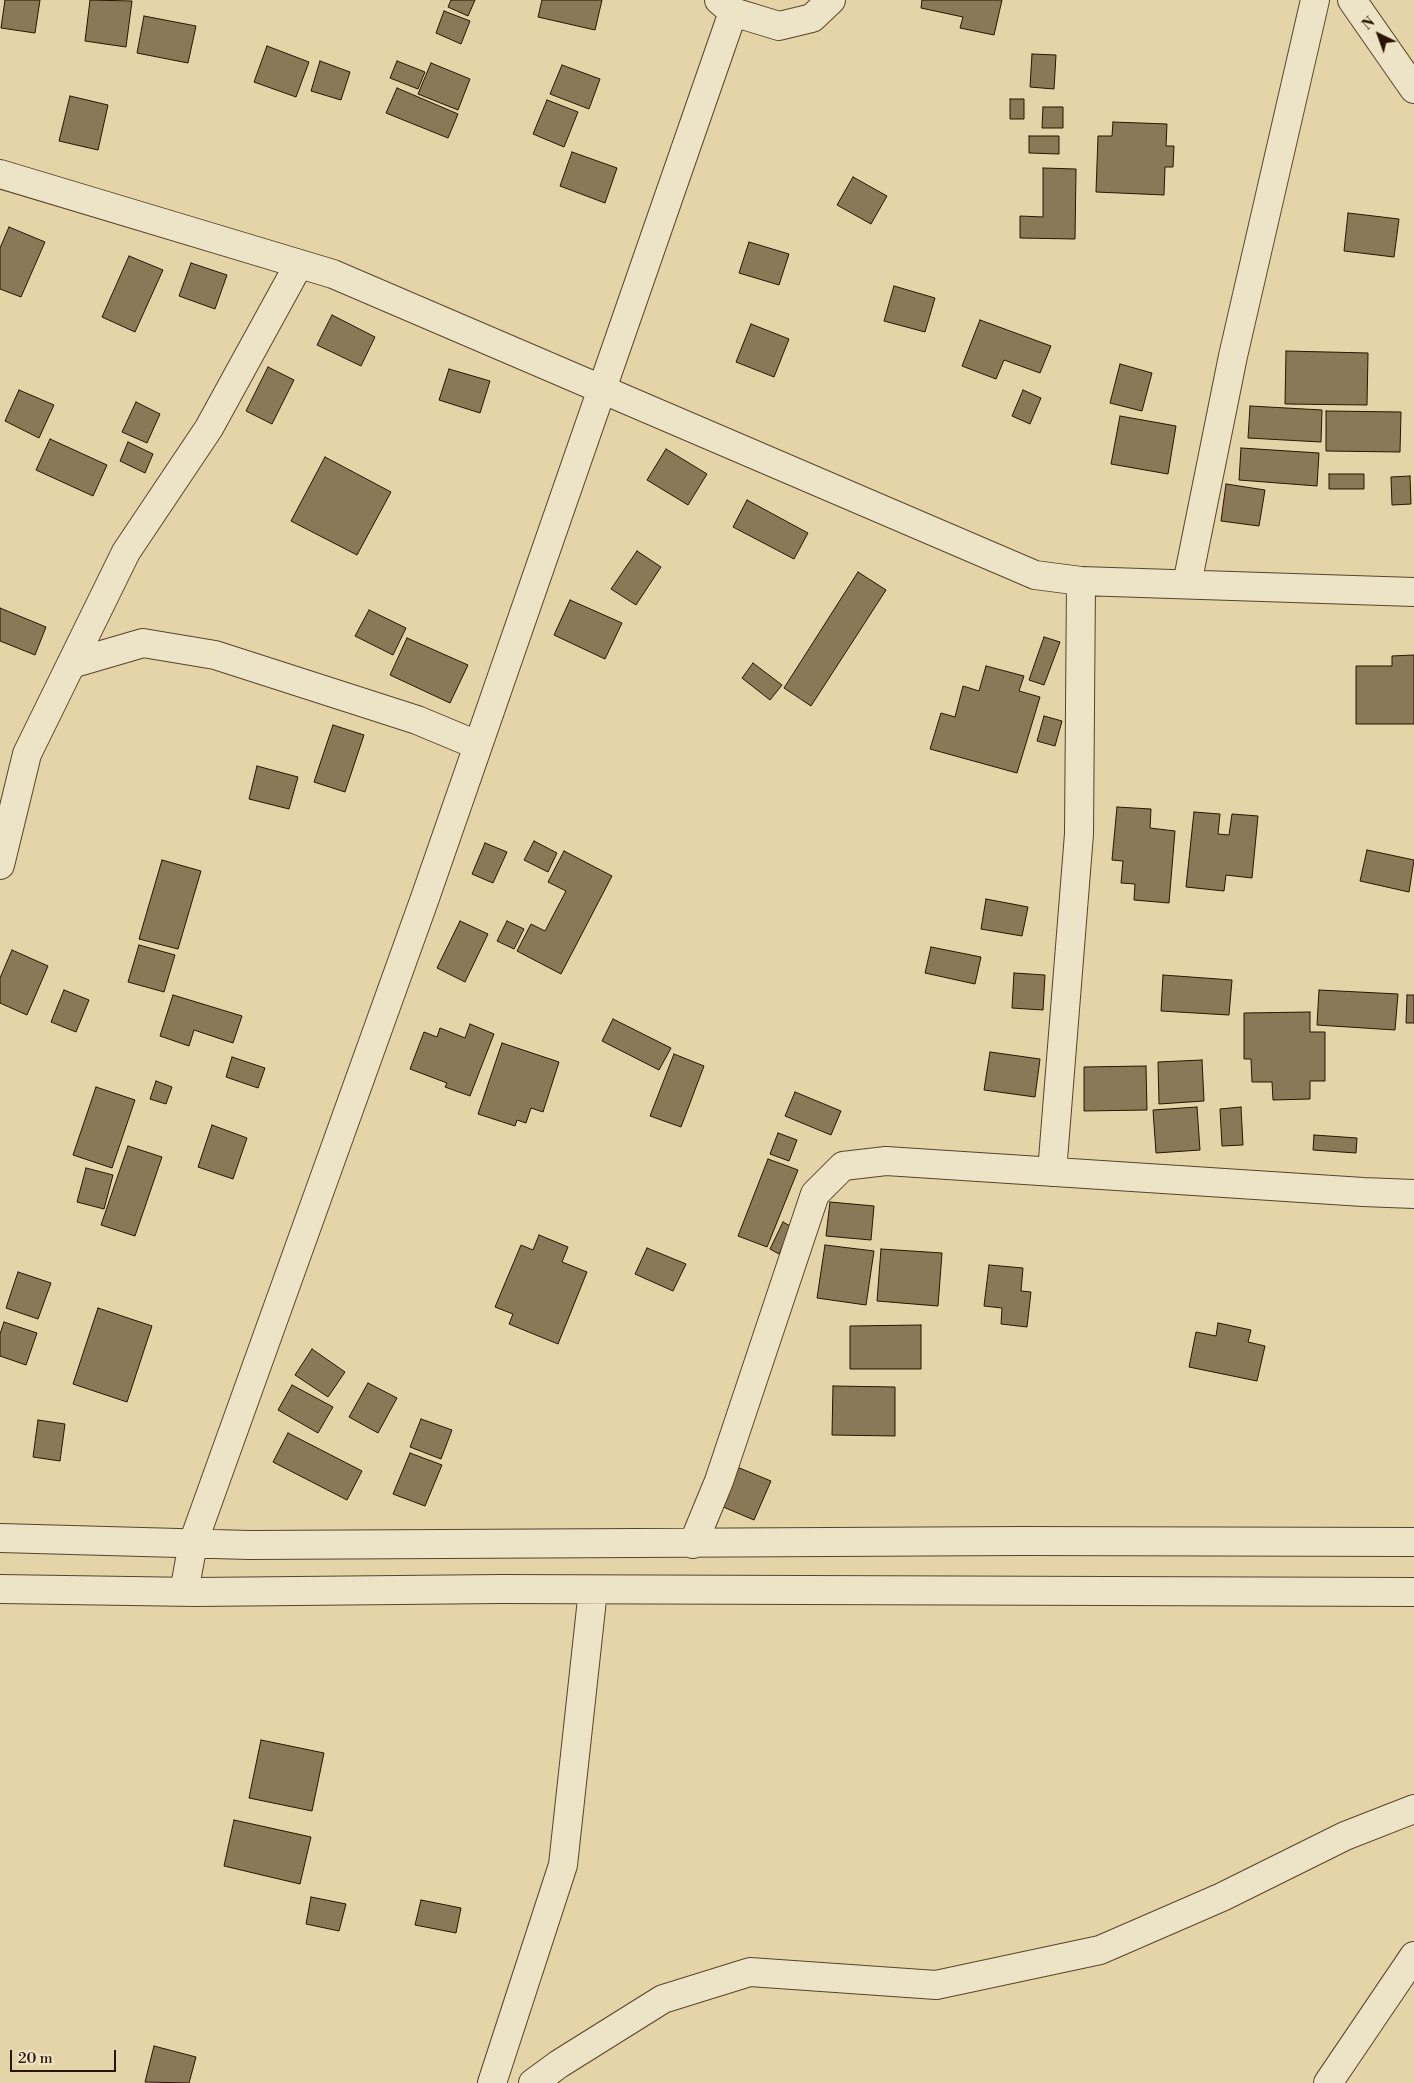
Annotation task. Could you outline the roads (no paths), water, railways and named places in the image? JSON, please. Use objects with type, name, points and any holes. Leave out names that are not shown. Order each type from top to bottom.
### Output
[{"type":"street","points":[[184,1592],[192,1543],[425,898],[601,388],[726,6],[779,26],[812,18],[831,0]]},
{"type":"street","points":[[1187,584],[1233,356],[1315,0]]},
{"type":"street","points":[[1352,0],[1414,89]]},
{"type":"street","points":[[0,174],[332,274],[1035,575],[1081,581],[1414,592]]},
{"type":"street","points":[[0,865],[27,754],[126,552],[209,428],[299,264]]},
{"type":"street","points":[[1052,1172],[1080,834],[1081,581]]},
{"type":"street","points":[[71,664],[143,643],[215,655],[417,720],[477,745]]},
{"type":"street","points":[[693,1544],[719,1481],[815,1194],[843,1166],[886,1160],[1414,1194]]},
{"type":"street","points":[[0,1538],[249,1545],[1414,1542]]},
{"type":"street","points":[[0,1589],[184,1592],[592,1590],[1414,1592]]},
{"type":"street","points":[[492,2083],[563,1865],[592,1590]]},
{"type":"street","points":[[533,2083],[558,2064],[664,1999],[750,1972],[936,1985],[1100,1950],[1222,1897],[1345,1836],[1414,1809]]},
{"type":"street","points":[[1328,2083],[1414,1956]]}]
